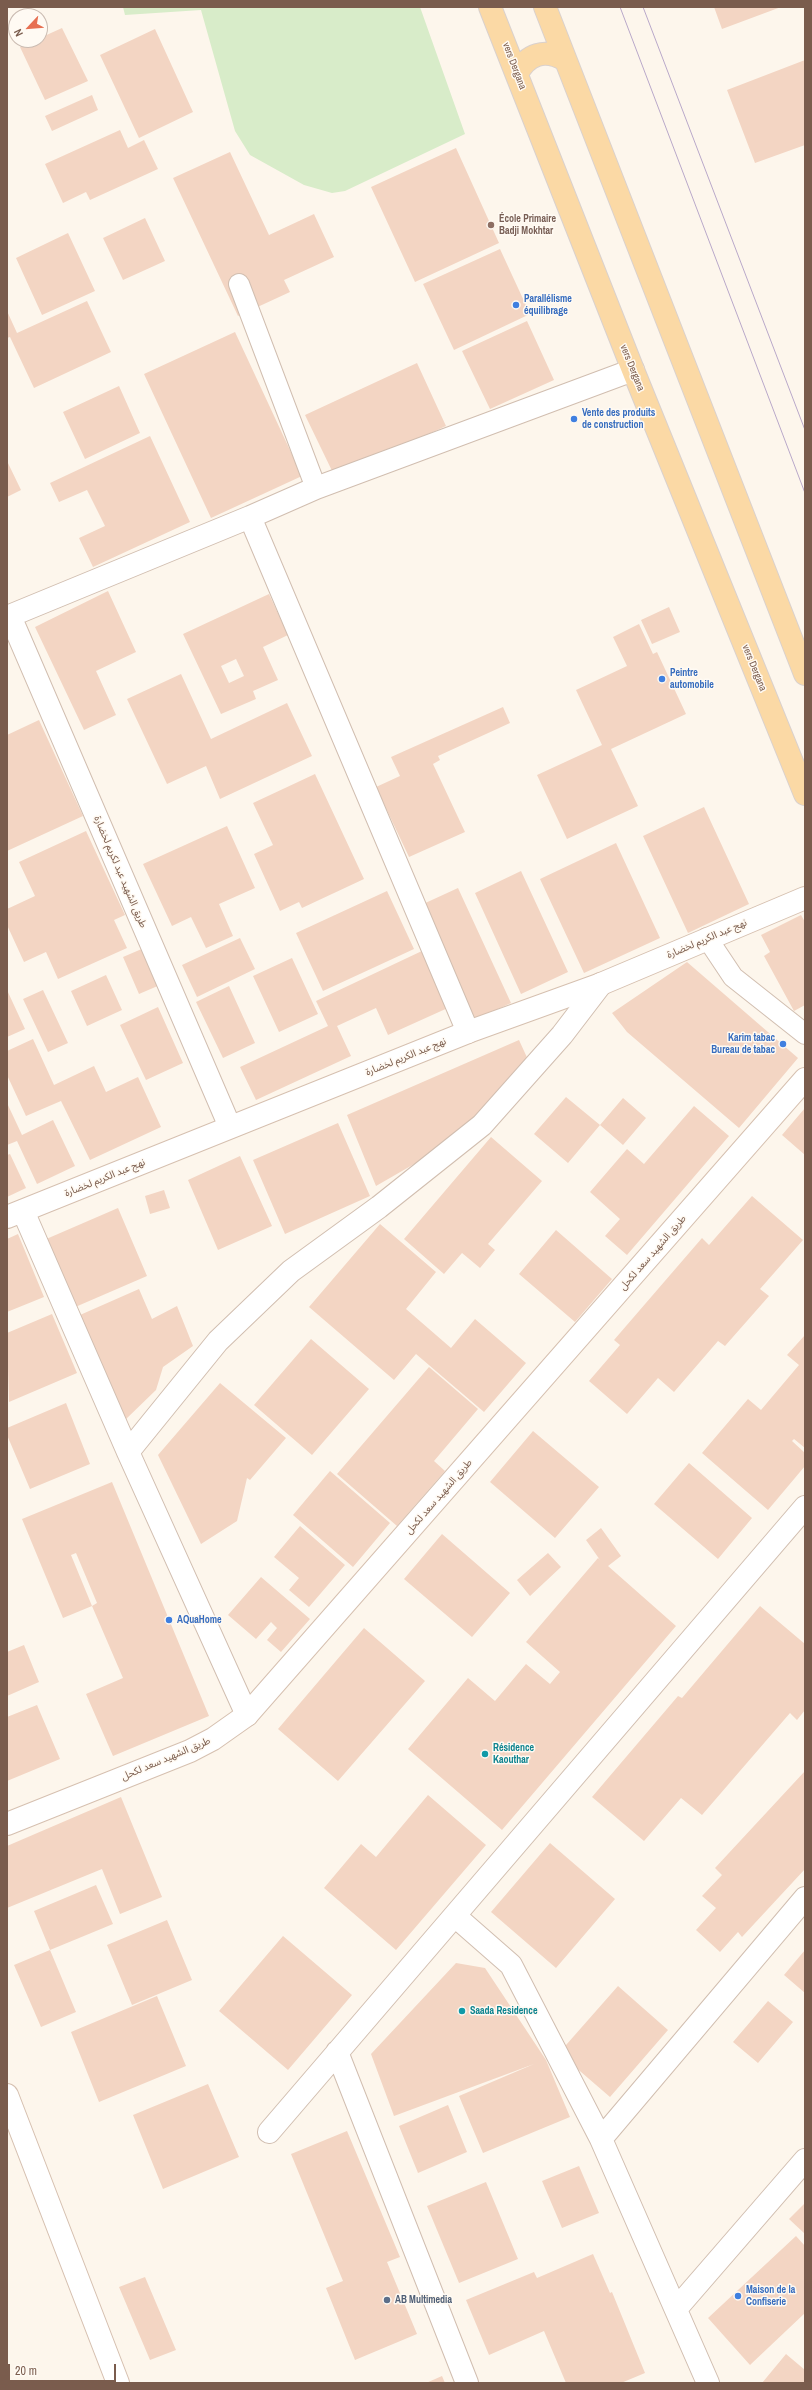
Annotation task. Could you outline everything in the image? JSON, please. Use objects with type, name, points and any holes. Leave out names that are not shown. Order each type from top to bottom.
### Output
[{"type":"main road","name":"vers Dergana","points":[[490,7],[633,370],[805,794]]},
{"type":"main road","points":[[545,7],[805,674]]},
{"type":"main road","points":[[517,74],[528,58],[536,54],[546,52],[565,60]]},
{"type":"street","points":[[8,616],[250,517],[316,488],[633,370]]},
{"type":"street","points":[[250,517],[468,1032]]},
{"type":"street","name":"طريق الشهيد عبد لكريم لخضارة","points":[[8,616],[230,1127]]},
{"type":"street","name":"نهج عبد الكريم لخضارة","points":[[15,1214],[468,1032],[601,984],[707,938],[805,898]]},
{"type":"street","points":[[128,1452],[218,1342],[291,1271],[379,1207],[482,1125],[562,1035],[601,984]]},
{"type":"street","name":"طريق الشهيد سعد لكحل","points":[[7,1824],[190,1751],[213,1739],[247,1715],[805,1079]]},
{"type":"street","points":[[15,1214],[128,1452],[247,1715]]},
{"type":"street","points":[[269,2132],[805,1507]]},
{"type":"street","points":[[601,2139],[805,1898]]},
{"type":"street","points":[[455,1916],[511,1965],[601,2139],[708,2383]]},
{"type":"street","points":[[338,2052],[467,2383]]},
{"type":"street","points":[[7,2095],[118,2383]]},
{"type":"street","points":[[676,2309],[805,2160]]},
{"type":"lane","points":[[239,284],[316,488]]},
{"type":"lane","points":[[707,938],[733,977],[805,1034]]},
{"type":"green space","points":[[123,7],[420,7],[465,134],[345,191],[332,193],[304,185],[250,155],[235,131],[201,10],[125,15]]},
{"type":"building","points":[[714,7],[781,7],[722,29]]},
{"type":"building","points":[[62,28],[88,81],[45,100],[20,48],[48,48],[48,34]]},
{"type":"building","points":[[155,29],[193,112],[139,138],[100,55]]},
{"type":"building","points":[[805,60],[805,145],[755,163],[727,90]]},
{"type":"building","points":[[92,95],[98,110],[52,131],[45,116]]},
{"type":"building","points":[[120,130],[128,148],[144,140],[158,169],[90,200],[86,192],[63,203],[45,164]]},
{"type":"building","points":[[456,148],[499,243],[415,282],[371,187]]},
{"type":"building","points":[[230,152],[269,235],[314,214],[334,257],[284,280],[290,292],[238,316],[173,178]]},
{"type":"building","points":[[145,218],[165,261],[123,280],[103,238]]},
{"type":"building","points":[[68,233],[95,291],[42,315],[16,258]]},
{"type":"building","points":[[500,249],[530,314],[454,350],[423,284]]},
{"type":"building","points":[[87,301],[111,352],[34,388],[10,337],[7,338],[7,311],[17,333]]},
{"type":"building","points":[[527,321],[554,380],[490,409],[462,351]]},
{"type":"building","points":[[235,332],[302,476],[211,518],[144,374]]},
{"type":"building","points":[[417,363],[446,426],[335,477],[305,415]]},
{"type":"building","points":[[119,386],[140,433],[85,459],[63,412]]},
{"type":"building","points":[[150,436],[190,522],[93,567],[79,538],[105,526],[87,490],[59,502],[50,483]]},
{"type":"building","points":[[7,461],[21,490],[7,497]]},
{"type":"building","points":[[108,591],[136,652],[96,671],[116,715],[84,730],[35,627]]},
{"type":"building","points":[[269,594],[288,635],[263,647],[278,680],[253,691],[256,699],[221,714],[183,634]],"holes":[[[236,659],[244,676],[229,683],[221,666]]]},
{"type":"building","points":[[669,607],[680,632],[652,644],[641,620]]},
{"type":"building","points":[[639,624],[653,654],[657,652],[686,714],[611,749],[638,806],[567,839],[537,775],[602,745],[576,690],[627,666],[613,637]]},
{"type":"building","points":[[181,674],[211,739],[287,703],[312,756],[220,799],[206,766],[167,784],[127,699]]},
{"type":"building","points":[[503,707],[510,723],[438,756],[440,760],[433,764],[465,832],[409,857],[376,787],[400,776],[391,757]]},
{"type":"building","points":[[39,720],[83,816],[7,851],[7,735]]},
{"type":"building","points":[[315,774],[364,879],[302,908],[299,902],[280,911],[254,854],[273,845],[253,803]]},
{"type":"building","points":[[704,807],[749,904],[688,933],[643,836]]},
{"type":"building","points":[[227,826],[255,888],[219,904],[233,936],[206,948],[191,917],[172,926],[143,864]]},
{"type":"building","points":[[86,831],[125,915],[114,920],[127,948],[58,979],[46,952],[24,962],[7,925],[7,909],[35,896],[19,862]]},
{"type":"building","points":[[616,843],[660,938],[584,973],[540,879]]},
{"type":"building","points":[[521,871],[568,972],[521,994],[475,893]]},
{"type":"building","points":[[458,888],[511,1003],[474,1020],[421,905]]},
{"type":"building","points":[[387,891],[414,949],[323,991],[296,933]]},
{"type":"building","points":[[801,915],[805,922],[805,1005],[794,1011],[764,956],[770,952],[761,935]]},
{"type":"building","points":[[240,938],[255,969],[197,997],[182,965]]},
{"type":"building","points":[[144,948],[160,985],[139,994],[123,957]]},
{"type":"building","points":[[424,950],[450,1007],[388,1035],[376,1008],[337,1026],[351,1056],[256,1100],[240,1067],[328,1026],[316,1001]]},
{"type":"building","points":[[292,958],[318,1014],[279,1032],[253,976]]},
{"type":"building","points":[[687,962],[798,1058],[739,1128],[627,1032],[612,1013]]},
{"type":"building","points":[[106,975],[122,1010],[87,1026],[71,991]]},
{"type":"building","points":[[229,986],[255,1043],[223,1058],[196,1002]]},
{"type":"building","points":[[7,990],[25,1029],[7,1037]]},
{"type":"building","points":[[43,990],[68,1043],[48,1052],[23,999]]},
{"type":"building","points":[[158,1007],[183,1063],[146,1080],[120,1025]]},
{"type":"building","points":[[33,1039],[54,1085],[94,1066],[106,1092],[138,1077],[161,1127],[90,1160],[61,1101],[26,1116],[7,1075],[7,1051]]},
{"type":"building","points":[[519,1040],[530,1064],[461,1137],[376,1186],[347,1115]]},
{"type":"building","points":[[566,1097],[600,1125],[568,1163],[534,1134]]},
{"type":"building","points":[[623,1098],[646,1118],[623,1145],[600,1125]]},
{"type":"building","points":[[7,1103],[22,1135],[53,1120],[75,1166],[37,1184],[17,1141],[7,1145]]},
{"type":"building","points":[[694,1106],[729,1136],[627,1255],[605,1236],[620,1219],[590,1192],[627,1149],[644,1164]]},
{"type":"building","points":[[805,1108],[805,1155],[782,1135]]},
{"type":"building","points":[[338,1123],[370,1196],[285,1234],[253,1160]]},
{"type":"building","points":[[491,1137],[542,1181],[488,1244],[495,1250],[480,1268],[462,1253],[444,1274],[404,1239]]},
{"type":"building","points":[[10,1154],[26,1188],[7,1197],[7,1155]]},
{"type":"building","points":[[240,1156],[272,1226],[218,1250],[188,1180]]},
{"type":"building","points":[[164,1190],[170,1208],[150,1214],[145,1196]]},
{"type":"building","points":[[752,1196],[803,1240],[760,1289],[769,1296],[725,1346],[718,1341],[674,1392],[658,1378],[627,1414],[589,1381],[620,1345],[614,1340],[702,1238],[709,1245]]},
{"type":"building","points":[[118,1208],[147,1276],[73,1308],[44,1240]]},
{"type":"building","points":[[380,1224],[436,1272],[406,1309],[451,1348],[475,1319],[526,1363],[484,1412],[416,1354],[394,1380],[309,1307]]},
{"type":"building","points":[[556,1230],[612,1279],[575,1322],[519,1274]]},
{"type":"building","points":[[18,1234],[44,1297],[7,1312],[7,1239]]},
{"type":"building","points":[[139,1289],[152,1319],[177,1306],[193,1346],[163,1367],[156,1390],[124,1421],[80,1315]]},
{"type":"building","points":[[52,1314],[77,1373],[9,1402],[7,1333]]},
{"type":"building","points":[[805,1335],[805,1448],[794,1439],[792,1441],[805,1453],[805,1466],[768,1510],[702,1453],[748,1399],[761,1410],[799,1365],[787,1355]]},
{"type":"building","points":[[311,1339],[369,1389],[312,1455],[254,1405]]},
{"type":"building","points":[[429,1367],[478,1409],[434,1461],[445,1471],[397,1526],[337,1474]]},
{"type":"building","points":[[220,1383],[286,1438],[250,1480],[247,1478],[237,1521],[201,1544],[158,1455]]},
{"type":"building","points":[[66,1403],[90,1464],[30,1489],[7,1435],[7,1428]]},
{"type":"building","points":[[533,1431],[599,1487],[555,1538],[490,1482]]},
{"type":"building","points":[[689,1463],[752,1518],[718,1559],[654,1504]]},
{"type":"building","points":[[330,1471],[390,1523],[353,1567],[293,1515]]},
{"type":"building","points":[[112,1482],[209,1716],[113,1756],[86,1694],[123,1678],[92,1606],[63,1618],[22,1519]],"holes":[[[76,1553],[97,1603],[92,1606],[71,1555]]]},
{"type":"building","points":[[300,1526],[345,1565],[309,1607],[289,1590],[299,1578],[274,1557]]},
{"type":"building","points":[[601,1528],[621,1556],[608,1566],[676,1626],[502,1830],[408,1749],[468,1678],[495,1701],[526,1664],[550,1684],[560,1672],[526,1642],[598,1558],[600,1560],[586,1540]]},
{"type":"building","points":[[442,1534],[510,1593],[472,1637],[404,1579]]},
{"type":"building","points":[[548,1553],[561,1567],[530,1596],[517,1580]]},
{"type":"building","points":[[261,1577],[310,1619],[281,1652],[267,1640],[277,1628],[271,1622],[256,1639],[228,1615]]},
{"type":"building","points":[[760,1606],[805,1644],[805,1710],[797,1720],[790,1713],[702,1815],[681,1798],[644,1841],[592,1797],[678,1696],[682,1698]]},
{"type":"building","points":[[364,1628],[425,1681],[338,1781],[278,1729]]},
{"type":"building","points":[[24,1645],[39,1682],[7,1696],[7,1652]]},
{"type":"building","points":[[37,1705],[60,1759],[7,1781],[7,1717]]},
{"type":"building","points":[[805,1771],[805,1869],[742,1937],[738,1932],[720,1952],[696,1930],[716,1908],[702,1896],[722,1875],[715,1868]]},
{"type":"building","points":[[428,1795],[486,1845],[396,1950],[324,1888],[361,1844],[376,1857]]},
{"type":"building","points":[[121,1797],[162,1897],[120,1914],[102,1869],[7,1908],[7,1846]]},
{"type":"building","points":[[550,1843],[615,1899],[556,1968],[491,1912]]},
{"type":"building","points":[[96,1885],[113,1924],[50,1950],[34,1911]]},
{"type":"building","points":[[167,1920],[192,1980],[132,2005],[107,1945]]},
{"type":"building","points":[[283,1936],[352,1995],[288,2070],[219,2011]]},
{"type":"building","points":[[50,1950],[76,2012],[41,2027],[14,1965]]},
{"type":"building","points":[[805,1950],[805,1993],[784,1975]]},
{"type":"building","name":"Saada Residence","points":[[456,1963],[485,1968],[546,2060],[570,2117],[483,2153],[459,2096],[534,2064],[394,2116],[371,2054]]},
{"type":"building","points":[[618,1986],[668,2030],[610,2097],[559,2053]]},
{"type":"building","points":[[157,1996],[186,2066],[99,2102],[71,2032]]},
{"type":"building","points":[[768,2001],[793,2022],[758,2063],[733,2042]]},
{"type":"building","points":[[208,2084],[239,2157],[163,2189],[133,2115]]},
{"type":"building","points":[[448,2105],[467,2152],[418,2173],[399,2126]]},
{"type":"building","points":[[347,2131],[400,2257],[387,2262],[417,2334],[355,2360],[326,2288],[343,2281],[291,2154]]},
{"type":"building","points":[[579,2166],[599,2213],[562,2228],[542,2181]]},
{"type":"building","points":[[486,2182],[518,2259],[459,2283],[427,2206]]},
{"type":"building","points":[[805,2203],[805,2234],[789,2219]]},
{"type":"building","points":[[796,2236],[805,2246],[805,2313],[750,2365],[708,2318]]},
{"type":"building","points":[[593,2254],[610,2293],[612,2292],[645,2373],[621,2383],[566,2383],[544,2331],[489,2355],[466,2300],[534,2272],[537,2278]]},
{"type":"building","points":[[145,2277],[176,2350],[150,2360],[119,2287]]},
{"type":"building","points":[[786,2354],[805,2370],[805,2383],[762,2383]]},
{"type":"building","points":[[442,2376],[445,2383],[426,2383]]},
{"type":"tram line","points":[[620,7],[805,493]]},
{"type":"tram line","points":[[643,7],[805,430]]},
{"type":"place","name":"École Primaire Badji Mokhtar","points":[[491,225]]},
{"type":"place","name":"Parallélisme équilibrage","points":[[516,305]]},
{"type":"place","name":"Vente des produits de construction","points":[[574,419]]},
{"type":"place","name":"Peintre automobile","points":[[662,679]]},
{"type":"place","name":"Karim tabac Bureau de tabac","points":[[783,1044]]},
{"type":"place","name":"AQuaHome","points":[[169,1620]]},
{"type":"place","name":"Résidence Kaouthar","points":[[485,1754]]},
{"type":"place","name":"Saada Residence","points":[[462,2011]]},
{"type":"place","name":"Maison de la Confiserie","points":[[738,2296]]},
{"type":"place","name":"AB Multimedia","points":[[387,2300]]}]
